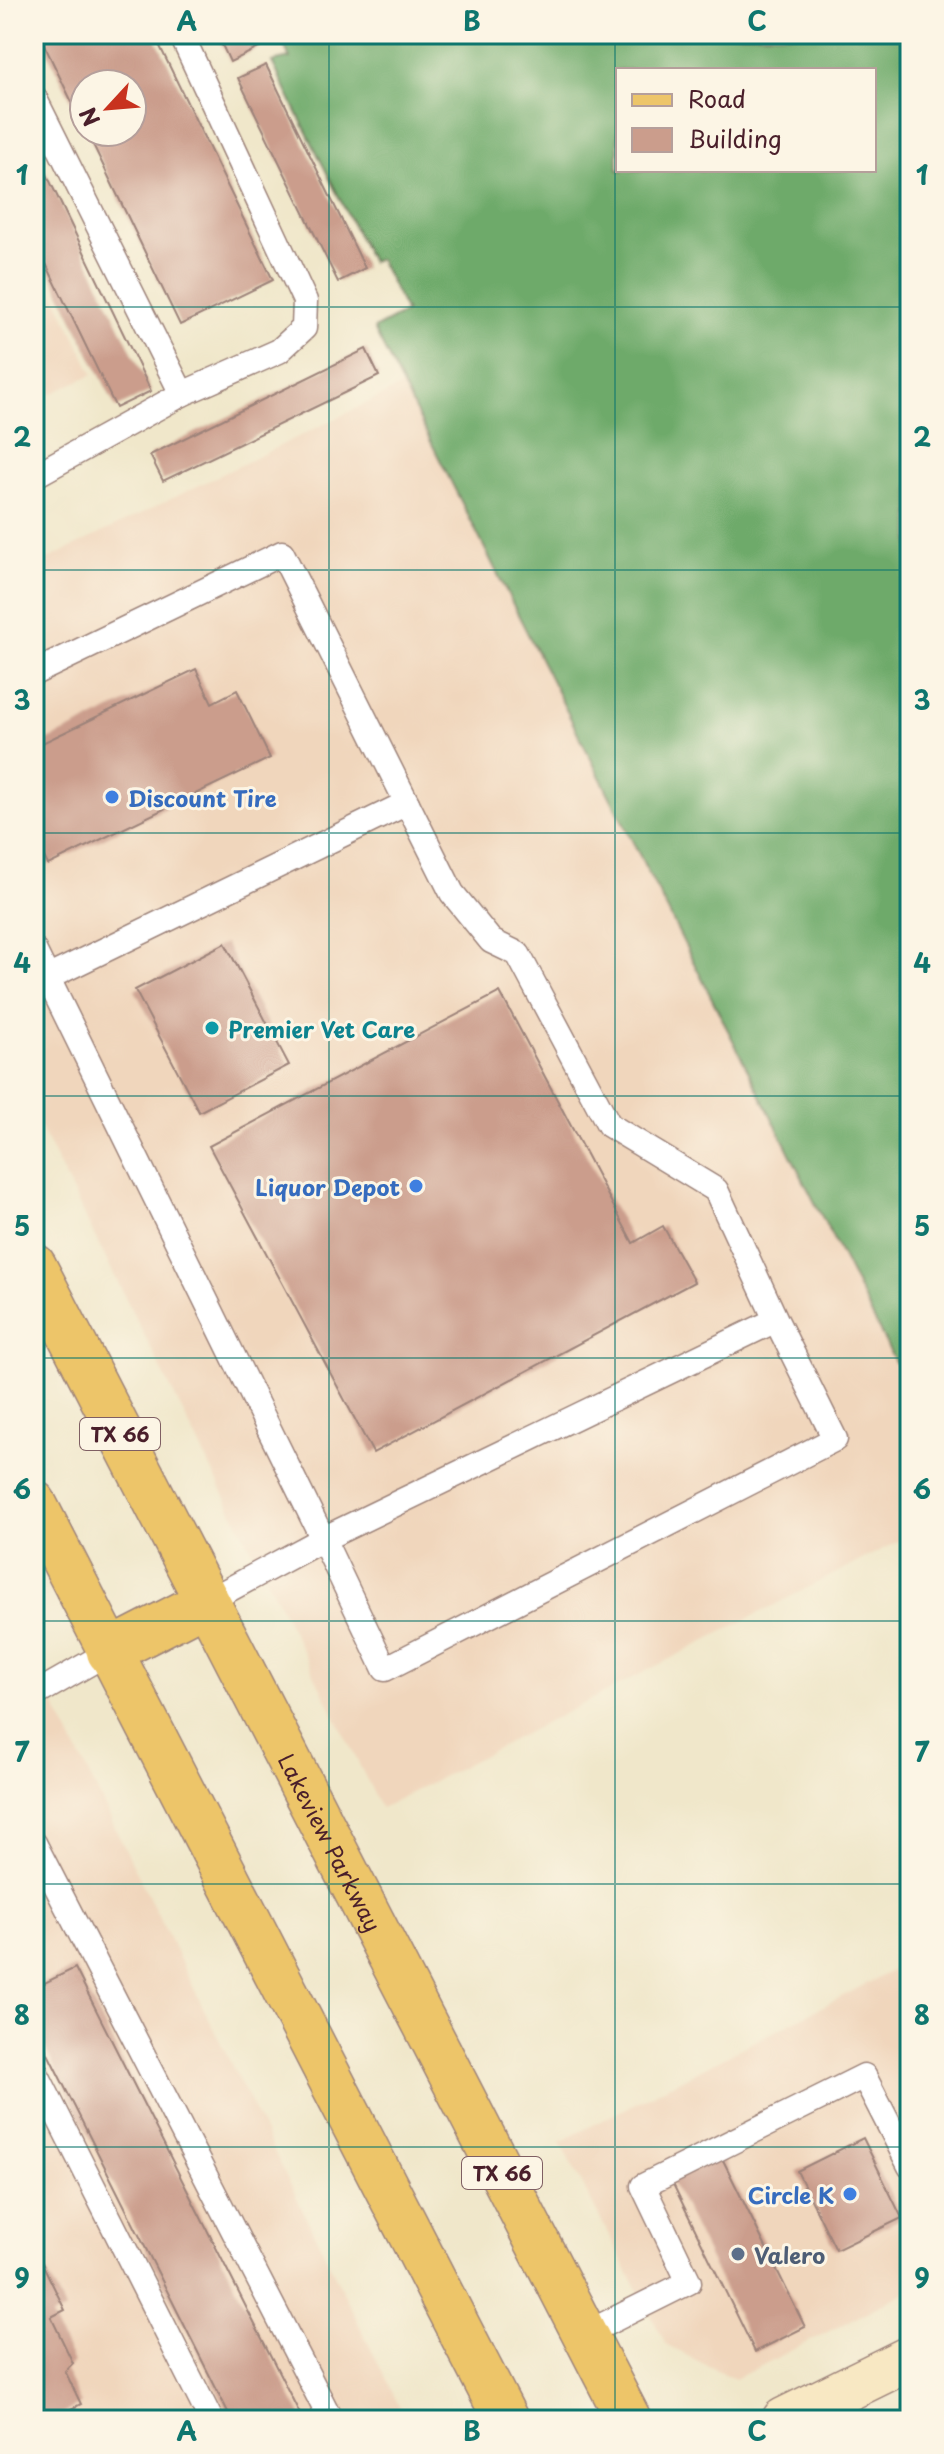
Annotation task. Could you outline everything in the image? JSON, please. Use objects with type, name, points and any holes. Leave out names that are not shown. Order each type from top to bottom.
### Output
[{"type":"main road","name":"Lakeview Parkway","points":[[34,1266],[629,2420]]},
{"type":"main road","points":[[34,1503],[506,2420]]},
{"type":"main road","points":[[109,1652],[206,1602]]},
{"type":"main road","points":[[784,2420],[844,2403],[910,2358]]},
{"type":"lane","points":[[34,476],[182,394],[279,351],[304,328],[305,301],[181,34]]},
{"type":"lane","points":[[34,97],[182,394]]},
{"type":"lane","points":[[34,673],[282,553],[452,893],[491,941],[518,954],[609,1125],[716,1190],[835,1439],[385,1669],[34,950]]},
{"type":"lane","points":[[47,978],[407,803]]},
{"type":"lane","points":[[206,1602],[323,1539],[776,1320]]},
{"type":"lane","points":[[34,1695],[109,1652]]},
{"type":"lane","points":[[34,1843],[44,1890],[331,2420]]},
{"type":"lane","points":[[34,2069],[208,2419]]},
{"type":"lane","points":[[585,2334],[689,2282],[643,2186],[864,2076],[910,2166]]},
{"type":"shaded area","points":[[34,252],[93,374],[34,402]]},
{"type":"shaded area","points":[[402,386],[910,1391],[910,1535],[381,1808],[34,1115],[34,566]]},
{"type":"shaded area","points":[[34,1663],[406,2420],[34,2420]]},
{"type":"shaded area","points":[[899,1967],[910,1989],[910,2290],[735,2379],[667,2346],[560,2142]]},
{"type":"green space","points":[[279,34],[910,34],[910,1391],[374,329],[406,312],[379,259],[371,262],[272,62],[290,58]]},
{"type":"building","points":[[39,34],[154,34],[273,280],[180,325],[95,148],[148,148],[148,68],[68,68],[68,94]]},
{"type":"building","points":[[217,34],[272,34],[275,40],[230,62]]},
{"type":"building","points":[[266,65],[365,268],[338,282],[238,78]]},
{"type":"building","points":[[34,148],[151,391],[116,408],[34,239]]},
{"type":"building","points":[[366,349],[379,376],[163,481],[150,455]]},
{"type":"building","name":"Discount Tire","points":[[196,669],[212,703],[237,690],[270,758],[48,865],[34,836],[34,747]]},
{"type":"building","name":"Premier Vet Care","points":[[225,943],[289,1065],[199,1112],[135,990]]},
{"type":"building","name":"Liquor Depot","points":[[500,992],[633,1243],[663,1226],[694,1282],[373,1453],[209,1146]]},
{"type":"building","points":[[75,1968],[303,2420],[232,2420],[34,2026],[34,1988]]},
{"type":"building","name":"Circle K","points":[[863,2138],[902,2218],[836,2250],[797,2171]]},
{"type":"building","name":"Valero","points":[[721,2156],[805,2327],[755,2352],[671,2180]]},
{"type":"building","points":[[42,2263],[65,2310],[51,2317],[73,2363],[65,2371],[81,2404],[49,2420],[34,2420],[34,2267]]},
{"type":"place","name":"Discount Tire","points":[[112,797]]},
{"type":"place","name":"Premier Vet Care","points":[[212,1028]]},
{"type":"place","name":"Liquor Depot","points":[[416,1186]]},
{"type":"place","name":"Circle K","points":[[850,2194]]},
{"type":"place","name":"Valero","points":[[738,2254]]}]
